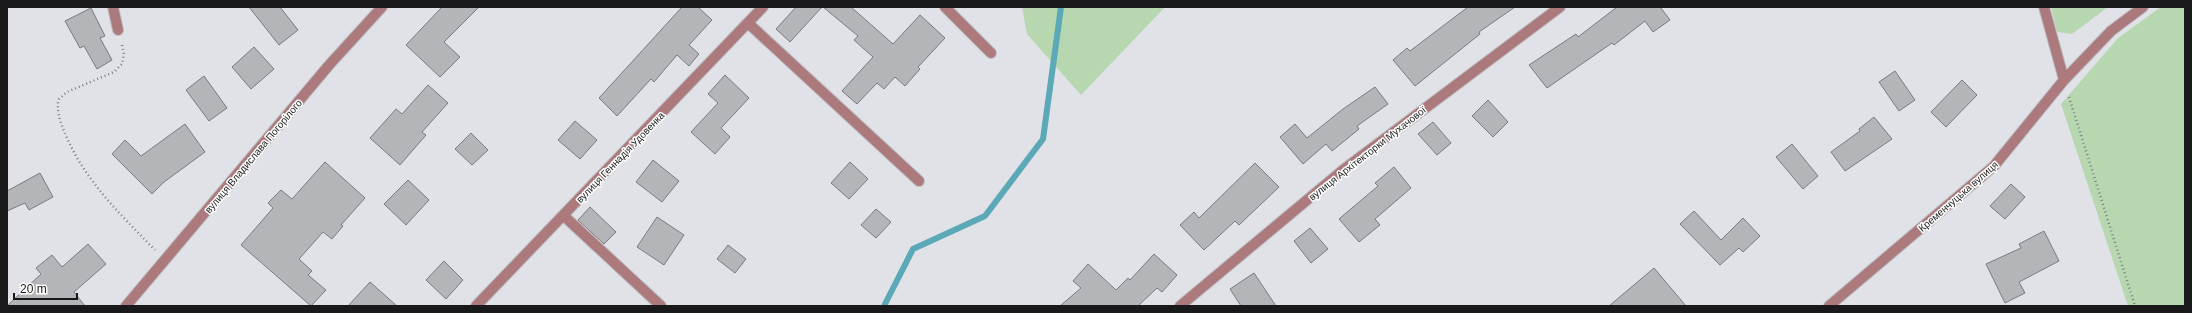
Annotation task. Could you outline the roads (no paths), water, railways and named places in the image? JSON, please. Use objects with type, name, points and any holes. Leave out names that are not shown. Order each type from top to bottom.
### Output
[{"type":"street","points":[[112,7],[118,30]]},
{"type":"street","name":"вулиця Владислава Погорілого","points":[[126,306],[330,64],[382,7]]},
{"type":"street","name":"вулиця Геннадія Удовенка","points":[[476,306],[763,7]]},
{"type":"street","points":[[945,7],[991,53]]},
{"type":"street","name":"вулиця Архітекторки Мухачової","points":[[1180,306],[1343,170],[1560,7]]},
{"type":"street","points":[[2044,7],[2064,80]]},
{"type":"street","name":"Кременчуцька вулиця","points":[[1829,306],[1994,166],[2064,80],[2111,31],[2143,7]]},
{"type":"street","points":[[748,23],[920,181]]},
{"type":"street","points":[[564,216],[661,306]]},
{"type":"waterway","points":[[884,306],[913,249],[985,216],[1043,139],[1061,7]]}]
